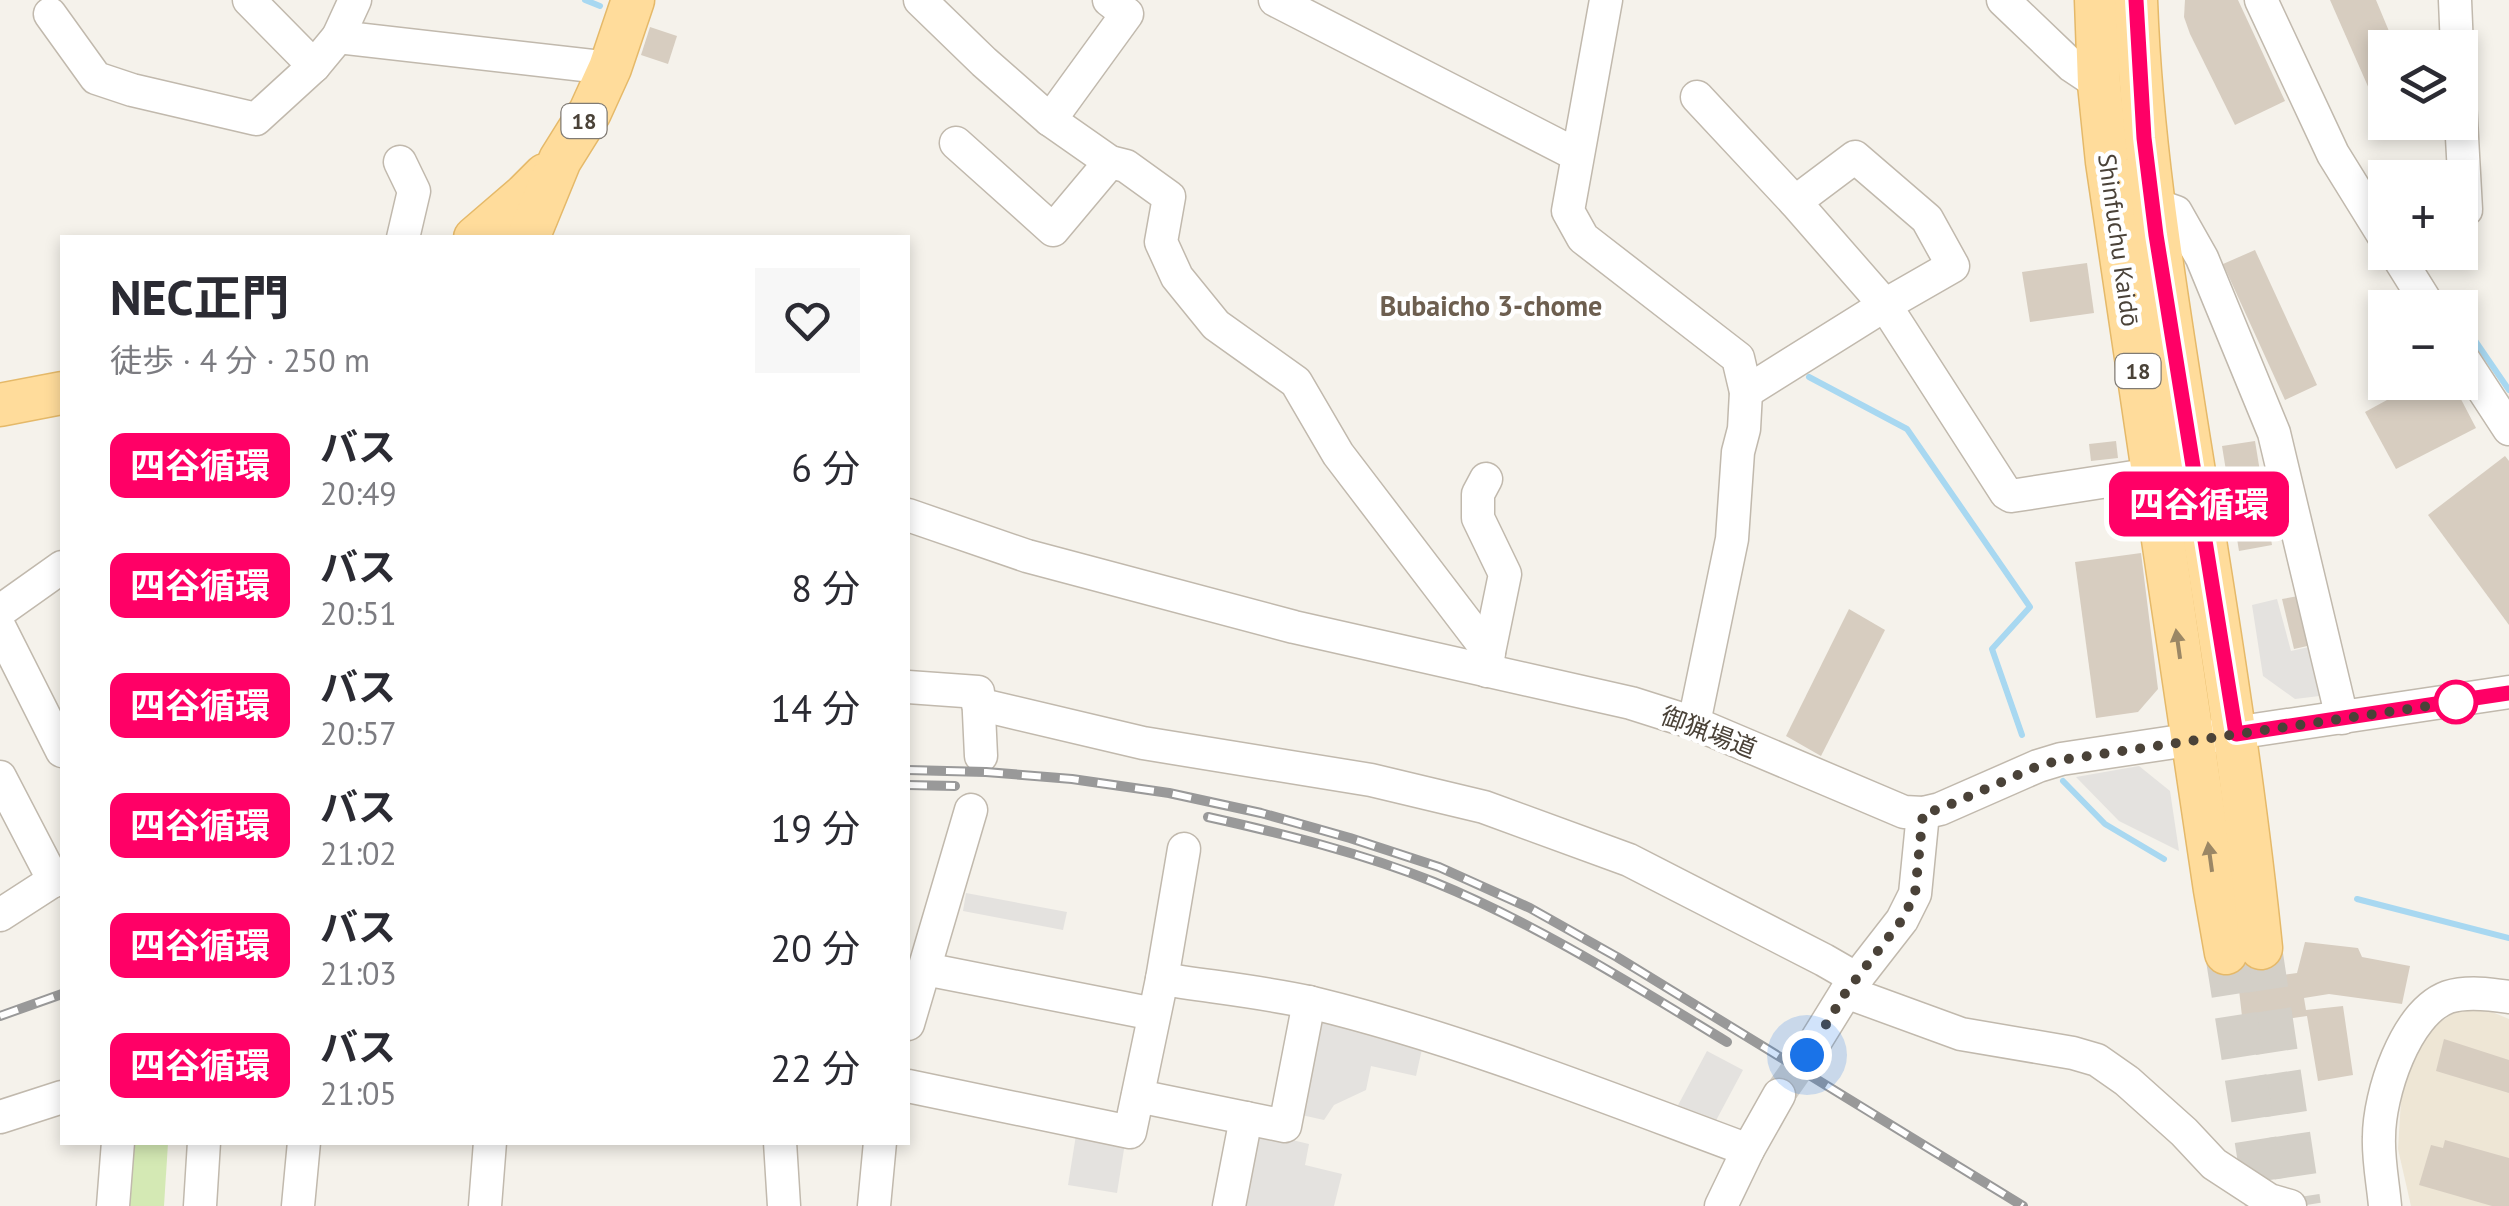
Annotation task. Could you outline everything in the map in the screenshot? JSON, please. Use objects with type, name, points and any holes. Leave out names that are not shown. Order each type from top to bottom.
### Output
[{"type":"main road","name":"18","points":[[529,235],[560,160],[590,112],[610,68],[633,0]]},
{"type":"main road","name":"Shinfuchu Kaidō","points":[[2096,0],[2110,181],[2192,740],[2244,950],[2236,734],[2152,204],[2136,0]]},
{"type":"main road","name":"18","points":[[478,235],[525,196],[560,160]]},
{"type":"main road","points":[[0,405],[60,393]]},
{"type":"street","points":[[50,14],[96,78],[256,119],[314,66],[338,37],[355,0]]},
{"type":"street","points":[[920,0],[1050,120],[1169,197],[1162,242],[1177,277],[1216,325],[1296,382],[1338,454],[1488,661]]},
{"type":"street","points":[[1050,120],[1128,14],[1109,0]]},
{"type":"street","points":[[1275,0],[1578,155]]},
{"type":"street","points":[[1606,0],[1568,212],[1583,238],[1738,358],[1746,392],[1732,539],[1694,723]]},
{"type":"street","points":[[2004,0],[2072,66],[2100,84]]},
{"type":"street","points":[[2262,0],[2333,154],[2368,209]]},
{"type":"street","points":[[2454,0],[2456,30]]},
{"type":"street","points":[[253,2],[314,66]]},
{"type":"street","points":[[338,37],[610,68]]},
{"type":"street","points":[[1697,97],[1884,305],[2006,493],[2012,496],[2153,474]]},
{"type":"street","points":[[956,143],[1053,230],[1110,162]]},
{"type":"street","points":[[1746,392],[1953,266],[1926,219],[1855,158],[1795,202]]},
{"type":"street","points":[[400,162],[414,192],[404,235]]},
{"type":"street","points":[[2152,204],[2176,212],[2202,258],[2274,433],[2342,718]]},
{"type":"street","points":[[2478,382],[2509,429]]},
{"type":"street","points":[[1486,479],[1478,494],[1478,518],[1505,574],[1488,661]]},
{"type":"street","name":"御猟場道","points":[[910,516],[1027,556],[1294,627],[1488,661],[1631,702],[1694,723],[1888,806],[1923,813]]},
{"type":"street","points":[[0,611],[60,569]]},
{"type":"street","points":[[0,628],[60,747]]},
{"type":"street","points":[[910,687],[978,692],[980,756]]},
{"type":"street","points":[[1807,1055],[1852,985],[1902,920],[1915,894],[1923,813],[2061,760],[2509,692]]},
{"type":"street","points":[[978,704],[1143,744],[1371,780],[1484,807],[1629,860],[1824,960],[1852,985],[1961,1034],[2098,1060],[2184,1132],[2214,1164],[2269,1200],[2290,1206]]},
{"type":"street","points":[[0,777],[58,878],[0,915]]},
{"type":"street","points":[[910,1013],[917,976],[971,810]]},
{"type":"street","points":[[910,1086],[1130,1132],[1184,849]]},
{"type":"street","points":[[917,976],[1154,1014]]},
{"type":"street","points":[[1162,979],[1309,1002],[1399,1026],[1748,1150]]},
{"type":"street","points":[[2385,1206],[2378,1135],[2388,1080],[2406,1038],[2432,1007],[2448,997],[2501,1000]]},
{"type":"street","points":[[1138,1096],[1284,1126],[1309,1002]]},
{"type":"street","points":[[1721,1206],[1779,1095]]},
{"type":"street","points":[[0,1118],[60,1099]]},
{"type":"street","points":[[1228,1206],[1246,1118]]},
{"type":"street","points":[[114,1206],[118,1145]]},
{"type":"street","points":[[200,1206],[204,1145]]},
{"type":"street","points":[[298,1206],[304,1145]]},
{"type":"street","points":[[486,1206],[490,1145]]},
{"type":"street","points":[[780,1145],[784,1206]]},
{"type":"street","points":[[869,1145],[874,1206]]},
{"type":"shaded area","points":[[2277,599],[2291,651],[2331,642],[2344,693],[2295,699],[2263,676],[2252,605]]},
{"type":"shaded area","points":[[2139,766],[2170,791],[2179,851],[2119,821],[2076,777]]},
{"type":"shaded area","points":[[966,893],[1067,912],[1063,930],[963,911]]},
{"type":"shaded area","points":[[2480,1007],[2509,1019],[2509,1206],[2411,1206],[2398,1149],[2401,1101],[2408,1073],[2427,1031],[2455,1012]]},
{"type":"shaded area","points":[[1318,1016],[1424,1040],[1416,1076],[1371,1066],[1366,1090],[1334,1105],[1324,1120],[1297,1114]]},
{"type":"shaded area","points":[[1707,1051],[1743,1070],[1712,1128],[1676,1109]]},
{"type":"shaded area","points":[[1250,1130],[1309,1144],[1305,1165],[1342,1174],[1334,1206],[1232,1206]]},
{"type":"shaded area","points":[[1076,1135],[1125,1143],[1117,1193],[1068,1185]]},
{"type":"green space","points":[[126,1145],[168,1145],[164,1206],[121,1206]]},
{"type":"building","points":[[2185,0],[2238,0],[2285,101],[2235,125],[2190,34],[2184,17]]},
{"type":"building","points":[[2330,0],[2376,0],[2388,30],[2368,30],[2368,87]]},
{"type":"building","points":[[650,27],[677,36],[668,64],[641,55]]},
{"type":"building","points":[[2255,250],[2317,385],[2285,400],[2223,264]]},
{"type":"building","points":[[2087,263],[2094,313],[2030,322],[2022,272]]},
{"type":"building","points":[[2387,400],[2461,400],[2476,428],[2396,469],[2365,412]]},
{"type":"building","points":[[2116,441],[2118,458],[2091,461],[2089,444]]},
{"type":"building","points":[[2255,441],[2272,545],[2239,551],[2222,446]]},
{"type":"building","points":[[2505,456],[2509,461],[2509,625],[2428,515]]},
{"type":"building","points":[[2141,553],[2158,689],[2138,712],[2096,718],[2075,562]]},
{"type":"building","points":[[2314,593],[2325,642],[2294,649],[2282,599]]},
{"type":"building","points":[[1849,609],[1885,630],[1821,756],[1786,736]]},
{"type":"building","points":[[2305,942],[2358,948],[2362,957],[2410,966],[2402,1004],[2329,994],[2304,998],[2306,1010],[2343,1006],[2353,1075],[2318,1081],[2307,1016],[2243,1025],[2238,981],[2297,973]]},
{"type":"building","points":[[2444,1039],[2509,1060],[2509,1093],[2436,1071]]},
{"type":"building","points":[[2445,1140],[2509,1158],[2509,1206],[2492,1206],[2419,1185],[2431,1145],[2443,1148]]},
{"type":"waterway","points":[[585,0],[600,6]]},
{"type":"waterway","points":[[2478,345],[2509,390]]},
{"type":"waterway","points":[[1809,377],[1907,429],[2030,607],[1992,649],[2022,735]]},
{"type":"waterway","points":[[2063,781],[2105,824],[2164,859]]},
{"type":"waterway","points":[[2357,899],[2509,938]]},
{"type":"tunnel","points":[[2261,948],[2300,1206]]},
{"type":"tunnel","points":[[2226,953],[2266,1206]]},
{"type":"tunnel","points":[[1779,1095],[1807,1055]]},
{"type":"railway","points":[[910,770],[1072,779],[1169,793],[1261,813],[1439,867],[1530,908],[1617,957],[2023,1206]]},
{"type":"railway","points":[[910,785],[955,786]]},
{"type":"railway","points":[[1208,817],[1351,853],[1434,882],[1584,956],[1727,1042]]},
{"type":"railway","points":[[0,1016],[60,995]]},
{"type":"bus line","name":"四谷循環","points":[[2136,0],[2144,138],[2156,235],[2236,734],[2509,693]]},
{"type":"district","name":"Bubaicho 3-chome","points":[[1491,306]]},
{"type":"route","points":[[1807,1055],[1846,992],[1902,920],[1915,894],[1923,813],[2038,766],[2088,754],[2456,702]]}]
